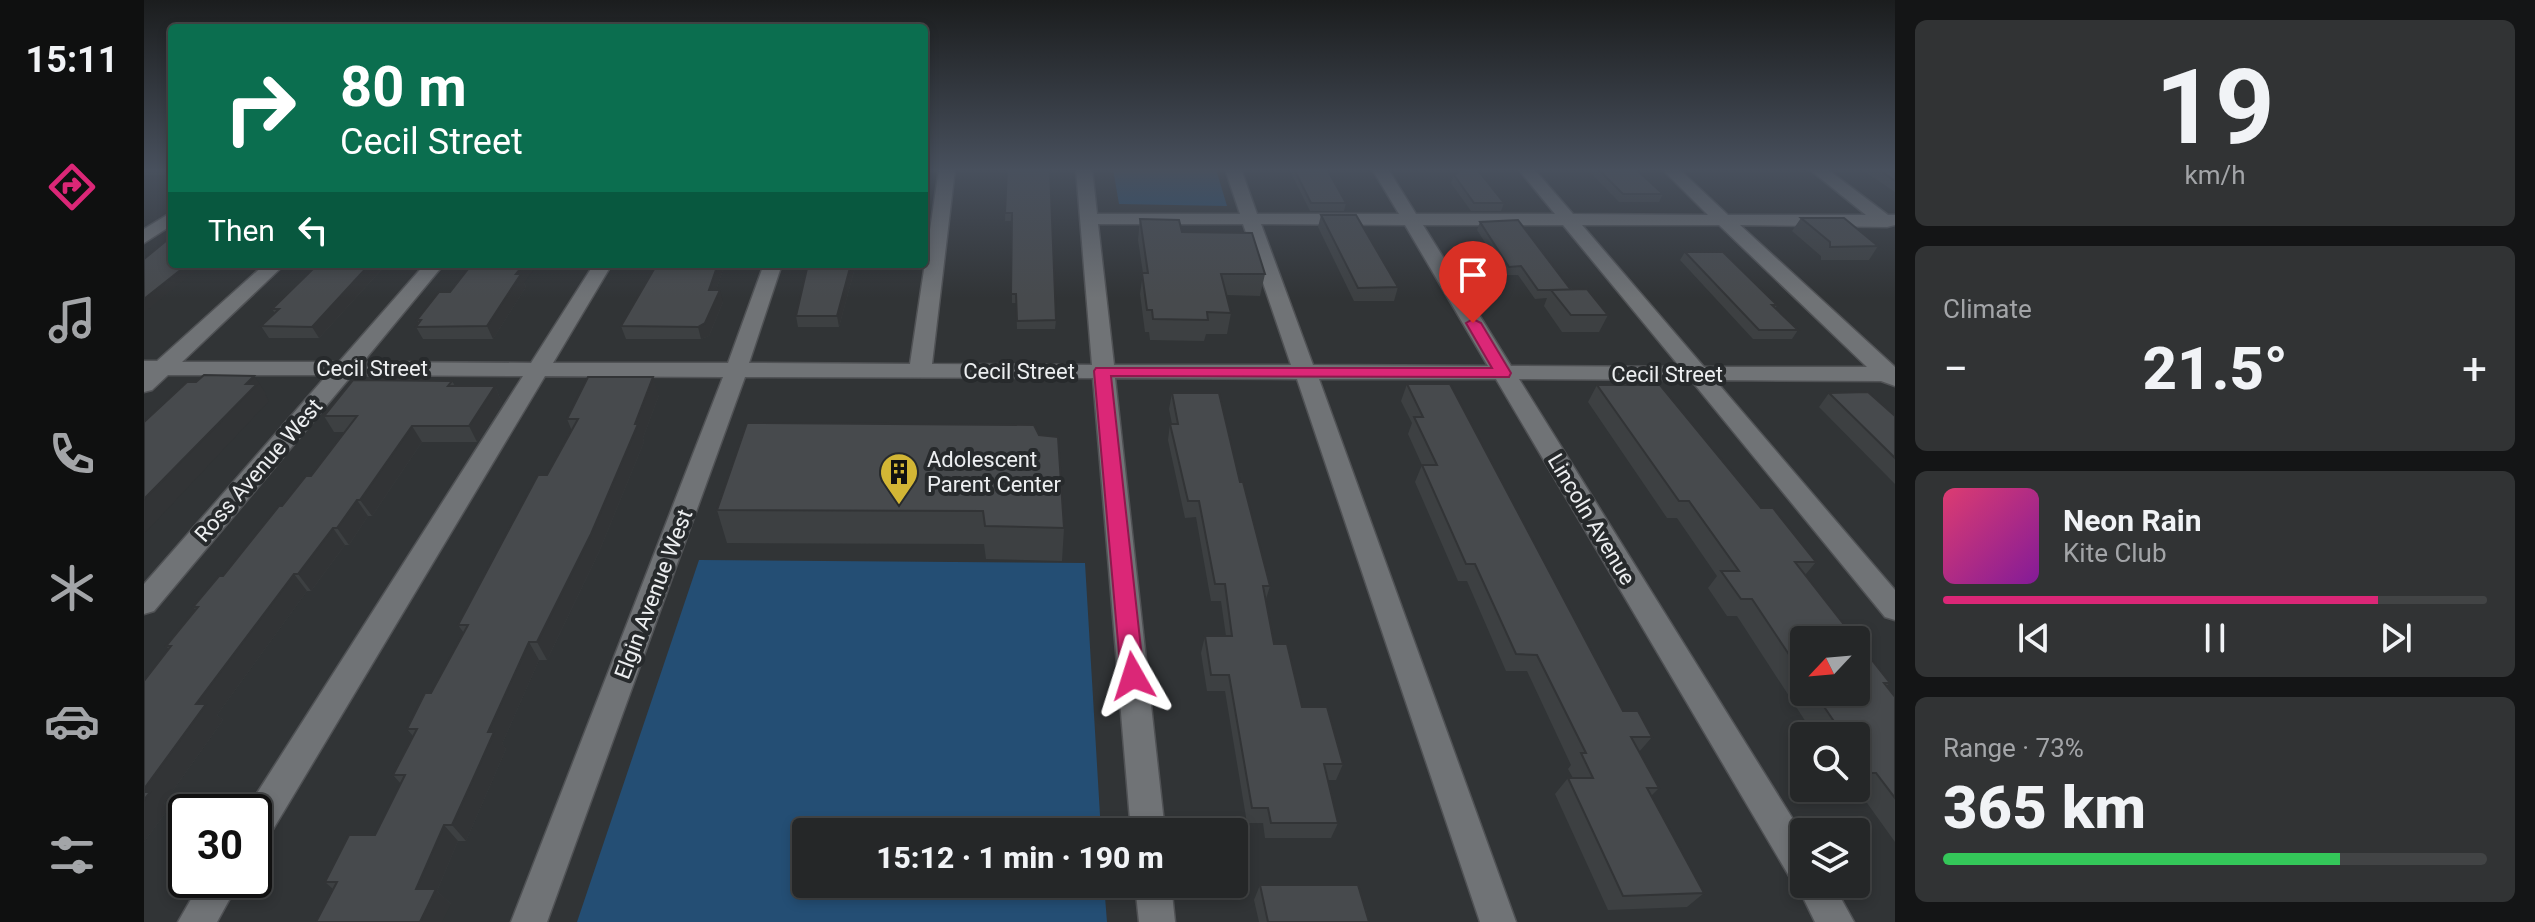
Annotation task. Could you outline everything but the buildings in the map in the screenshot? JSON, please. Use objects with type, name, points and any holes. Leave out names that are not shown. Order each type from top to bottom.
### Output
[{"type":"street","points":[[920,371],[941,212]]},
{"type":"street","points":[[1087,212],[1147,818]]},
{"type":"street","points":[[1248,212],[1293,345],[1307,372],[1498,922]]},
{"type":"street","name":"Lincoln Avenue","points":[[1406,212],[1790,846]]},
{"type":"street","points":[[1562,212],[1895,609]]},
{"type":"street","points":[[1717,212],[1892,376]]},
{"type":"street","points":[[1088,219],[1409,217],[1891,222]]},
{"type":"street","points":[[144,238],[168,220]]},
{"type":"street","points":[[144,385],[154,368],[271,268]]},
{"type":"street","name":"Ross Avenue West","points":[[144,603],[432,268]]},
{"type":"street","points":[[272,800],[601,268]]},
{"type":"street","name":"Elgin Avenue West","points":[[529,922],[737,370],[772,268]]},
{"type":"street","name":"Cecil Street","points":[[154,368],[1892,376]]},
{"type":"street","points":[[196,922],[211,898]]},
{"type":"street","points":[[1154,898],[1157,922]]},
{"type":"street","points":[[1821,898],[1836,922]]},
{"type":"shaded area","points":[[699,560],[1085,563],[1100,818],[792,818],[792,898],[1105,898],[1107,922],[577,922]]},
{"type":"place","name":"Adolescent Parent Center","points":[[899,506]]},
{"type":"route","points":[[1133,676],[1102,371],[1503,373],[1473,323]]}]
